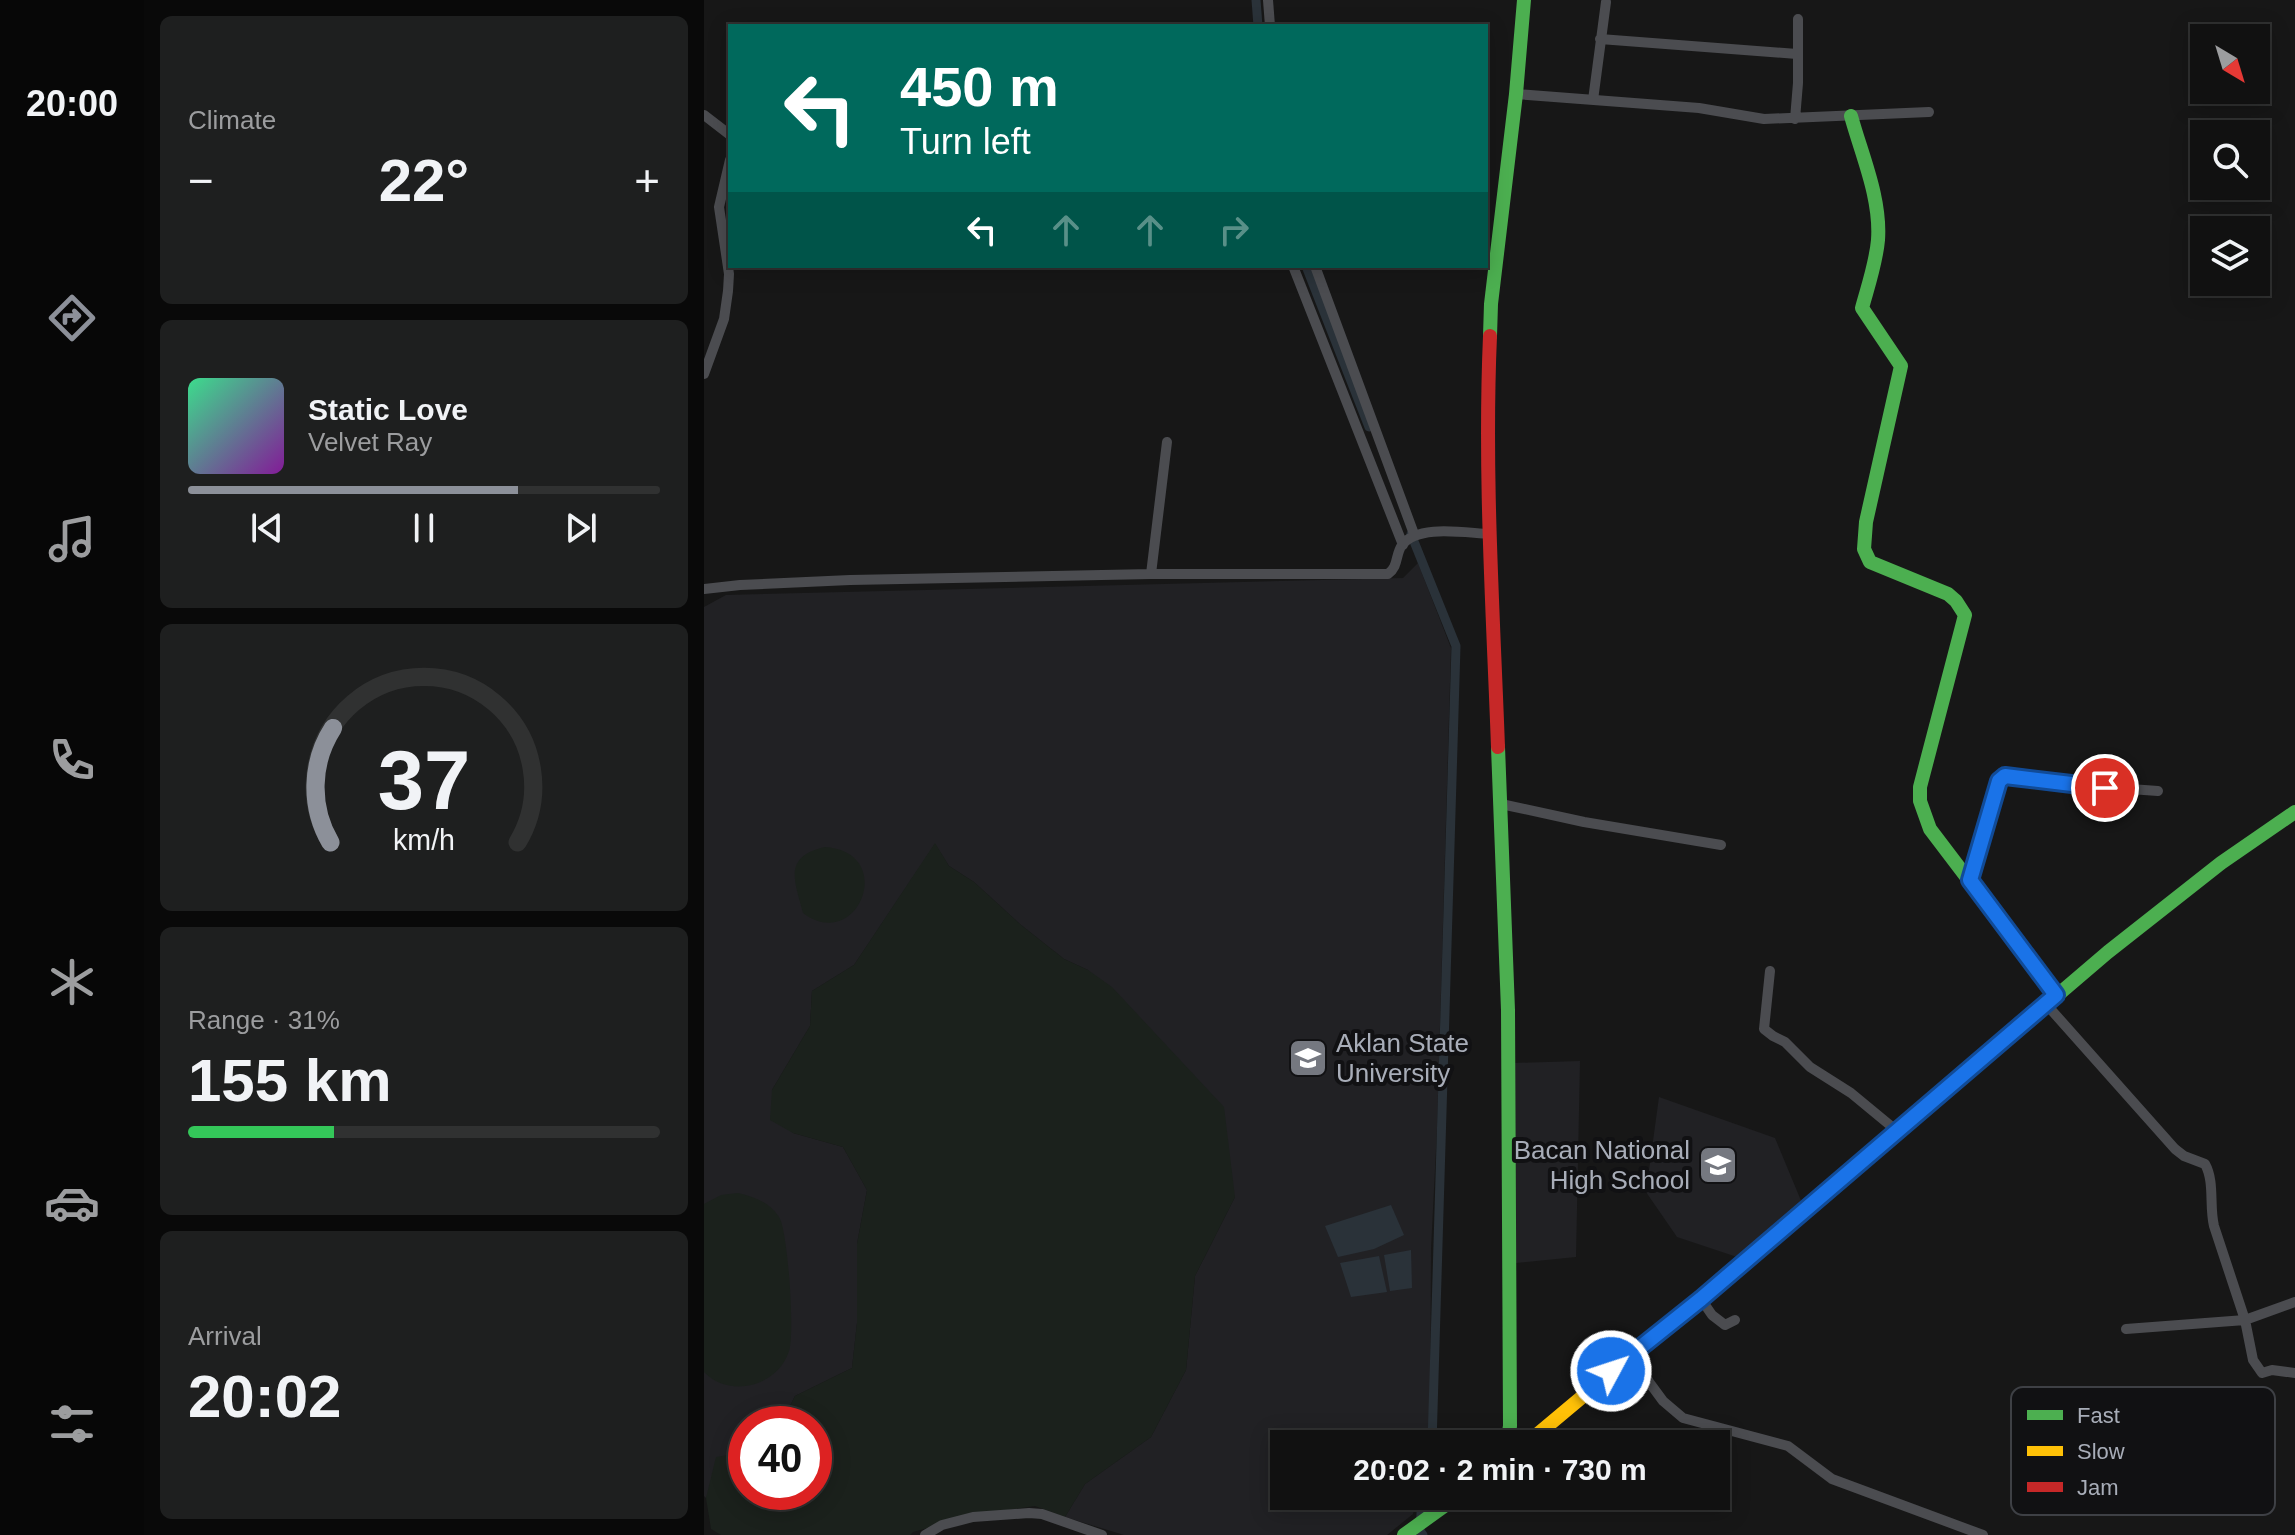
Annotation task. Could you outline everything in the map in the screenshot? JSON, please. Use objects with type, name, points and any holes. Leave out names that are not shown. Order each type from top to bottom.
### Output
[{"type":"street","points":[[1268,0],[1270,24]]},
{"type":"street","points":[[1509,1430],[1508,1010],[1490,534],[1488,372],[1491,304],[1524,0]]},
{"type":"street","points":[[1593,100],[1606,2]]},
{"type":"street","points":[[1795,119],[1798,19]]},
{"type":"street","points":[[1600,39],[1797,54]]},
{"type":"street","points":[[1516,94],[1699,108],[1764,119],[1929,112]]},
{"type":"street","points":[[704,115],[728,133]]},
{"type":"street","points":[[1851,116],[1878,228],[1874,261],[1862,308],[1901,366],[1866,522],[1864,549],[1870,562],[1948,594],[1965,615],[1920,787],[1920,801],[1930,829],[1970,880],[2051,1000],[2175,1149],[2205,1164],[2210,1176],[2214,1226],[2257,1367],[2262,1373],[2272,1370],[2295,1373]]},
{"type":"street","points":[[728,169],[719,207],[728,267]]},
{"type":"street","points":[[704,374],[724,319],[728,268]]},
{"type":"street","points":[[1294,268],[1410,538]]},
{"type":"street","points":[[1316,268],[1410,538]]},
{"type":"street","points":[[1151,574],[1167,442]]},
{"type":"street","points":[[704,589],[850,580],[1151,574],[1388,574],[1394,570],[1399,551],[1410,538],[1427,532],[1490,534]]},
{"type":"street","points":[[1970,880],[1999,781],[2005,776],[2061,784],[2158,791]]},
{"type":"street","points":[[1501,804],[1584,822],[1721,845]]},
{"type":"street","points":[[1542,1430],[1701,1299],[2108,952],[2221,863],[2295,812]]},
{"type":"street","points":[[1770,971],[1764,1029],[1785,1042],[1810,1067],[1851,1093],[1897,1131]]},
{"type":"street","points":[[1701,1299],[1712,1315],[1725,1325],[1735,1320]]},
{"type":"street","points":[[2126,1329],[2245,1320],[2295,1302]]},
{"type":"street","points":[[1633,1353],[1663,1401],[1683,1418],[1788,1446],[1832,1479],[1983,1535]]},
{"type":"street","points":[[1510,1426],[1514,1430]]},
{"type":"street","points":[[1415,1527],[1439,1510]]},
{"type":"street","points":[[925,1535],[942,1525],[973,1517],[1029,1513],[1042,1514],[1102,1535]]},
{"type":"shaded area","name":"Aklan State University","points":[[1418,563],[1451,648],[1431,1249],[1430,1430],[1270,1430],[1270,1510],[1414,1510],[1413,1514],[1387,1535],[1124,1535],[1065,1517],[1085,1484],[1151,1437],[1186,1370],[1195,1276],[1235,1197],[1088,970],[1064,959],[974,882],[949,866],[935,844],[854,965],[812,991],[810,1026],[772,1090],[793,1133],[843,1147],[867,1190],[857,1244],[857,1323],[852,1368],[795,1396],[790,1406],[728,1406],[728,1457],[706,1498],[704,607],[726,595],[1403,578]]},
{"type":"shaded area","points":[[935,843],[949,866],[974,882],[1021,925],[1064,959],[1088,970],[1112,987],[1224,1107],[1235,1197],[1195,1276],[1186,1370],[1151,1437],[1085,1484],[1065,1517],[1035,1506],[979,1514],[910,1535],[721,1535],[711,1529],[706,1498],[716,1457],[728,1455],[728,1510],[832,1510],[832,1406],[790,1406],[795,1396],[852,1368],[857,1323],[857,1244],[867,1190],[843,1147],[793,1133],[770,1120],[772,1090],[810,1026],[812,991],[854,965]]},
{"type":"shaded area","points":[[825,847],[847,853],[860,865],[865,881],[862,897],[853,911],[840,921],[823,922],[803,913],[797,891],[797,864],[811,851]]},
{"type":"shaded area","points":[[1580,1061],[1576,1257],[1516,1263],[1513,1063]]},
{"type":"shaded area","name":"Bacan National High School","points":[[1659,1097],[1775,1138],[1802,1203],[1740,1258],[1677,1237],[1646,1192]]},
{"type":"shaded area","points":[[738,1193],[761,1201],[779,1217],[788,1261],[791,1305],[791,1341],[783,1363],[764,1380],[739,1386],[727,1385],[704,1372],[704,1204],[721,1195]]},
{"type":"shaded area","points":[[1391,1205],[1404,1235],[1374,1249],[1338,1257],[1325,1226]]},
{"type":"shaded area","points":[[1411,1250],[1412,1288],[1390,1291],[1384,1255]]},
{"type":"shaded area","points":[[1379,1256],[1387,1292],[1351,1297],[1340,1263]]},
{"type":"waterway","points":[[1256,0],[1258,24]]},
{"type":"waterway","points":[[1307,268],[1369,427]]},
{"type":"waterway","points":[[1411,534],[1456,646],[1432,1430]]},
{"type":"waterway","points":[[1421,1510],[1420,1531],[1423,1535]]},
{"type":"traffic: fast","points":[[1490,336],[1524,0]]},
{"type":"traffic: fast","points":[[1851,116],[1870,177],[1878,224],[1876,257],[1862,308],[1901,366],[1866,522],[1864,549],[1870,562],[1948,594],[1965,615],[1920,787],[1920,801],[1930,829],[2056,995]]},
{"type":"traffic: fast","points":[[1498,747],[1508,1010],[1509,1430]]},
{"type":"traffic: fast","points":[[1848,1174],[2108,952],[2221,863],[2295,812]]},
{"type":"traffic: fast","points":[[1404,1535],[1439,1510]]},
{"type":"traffic: slow","points":[[1543,1430],[1848,1174]]},
{"type":"traffic: jam","points":[[1490,336],[1489,490],[1498,747]]},
{"type":"place","name":"Aklan State University","points":[[1308,1058]]},
{"type":"place","name":"Bacan National High School","points":[[1718,1165]]},
{"type":"route","points":[[1611,1371],[1701,1299],[2056,995],[1970,880],[1999,781],[2005,776],[2105,788]]}]
